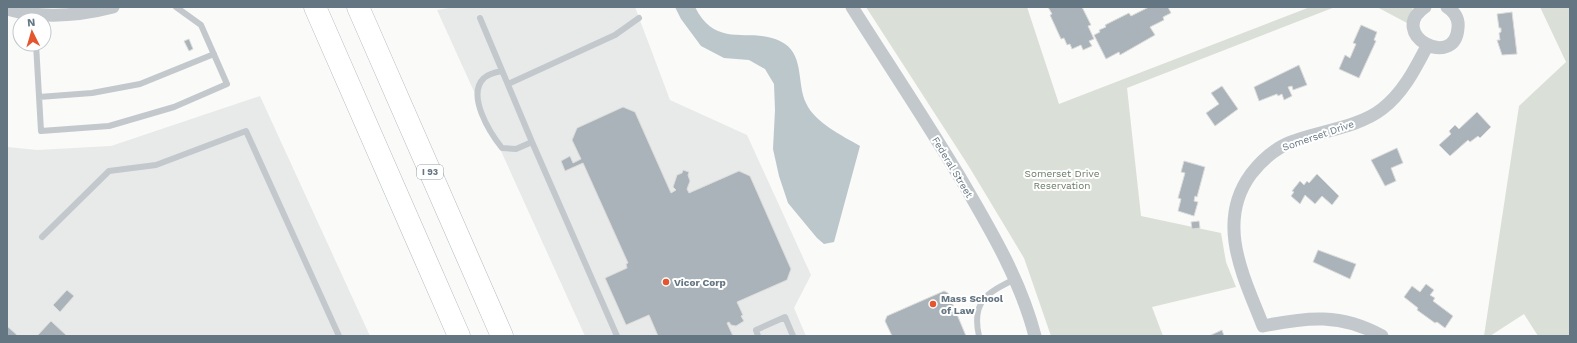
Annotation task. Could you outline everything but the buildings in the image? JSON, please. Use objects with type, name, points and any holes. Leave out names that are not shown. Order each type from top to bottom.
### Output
[{"type":"highway","points":[[315,7],[459,336]]},
{"type":"highway","name":"I 93","points":[[358,7],[502,336]]},
{"type":"street","points":[[52,16],[78,15],[113,7]]},
{"type":"street","name":"Federal Street","points":[[852,7],[955,170],[1002,249],[1031,319],[1035,336]]},
{"type":"street","points":[[1425,7],[1418,14],[1414,27],[1420,40],[1427,46],[1436,48],[1446,46],[1456,36],[1458,22],[1454,13],[1448,7]]},
{"type":"street","name":"Somerset Drive","points":[[1382,336],[1359,325],[1329,318],[1295,319],[1265,331],[1240,267],[1233,237],[1236,207],[1247,180],[1267,157],[1279,148],[1292,142],[1358,121],[1382,110],[1406,85],[1427,46]]},
{"type":"lane","points":[[36,52],[41,131],[109,126],[174,107],[227,84],[201,25],[176,7]]},
{"type":"lane","points":[[480,18],[532,142],[617,336]]},
{"type":"lane","points":[[508,84],[615,35],[639,18]]},
{"type":"lane","points":[[39,97],[92,93],[140,84],[214,54]]},
{"type":"lane","points":[[502,70],[485,77],[478,87],[477,98],[483,117],[491,135],[502,148],[516,149],[532,142]]},
{"type":"lane","points":[[42,237],[109,171],[156,165],[246,131],[339,336]]},
{"type":"lane","points":[[979,336],[976,324],[978,310],[985,295],[1015,279]]},
{"type":"lane","points":[[758,336],[756,330],[784,316],[793,336]]},
{"type":"shaded area","points":[[454,7],[635,7],[670,100],[747,135],[811,275],[794,308],[806,336],[585,336],[437,10]]},
{"type":"shaded area","points":[[675,7],[695,7],[704,21],[714,29],[725,33],[773,38],[785,44],[795,56],[798,64],[803,96],[810,110],[823,123],[860,146],[834,242],[824,244],[817,238],[788,203],[779,176],[773,149],[775,110],[774,84],[765,69],[749,60],[724,58],[701,46],[681,19]]},
{"type":"shaded area","points":[[260,96],[370,336],[7,336],[7,147],[37,150],[111,146]]},
{"type":"green space","name":"Somerset Drive Reservation","points":[[866,7],[1027,7],[1059,104],[1310,7],[1335,7],[1127,88],[1141,216],[1221,233],[1226,262],[1236,287],[1152,307],[1163,336],[1051,336],[1024,258],[968,165]]},
{"type":"green space","points":[[1377,7],[1413,7],[1407,23]]},
{"type":"green space","points":[[1540,7],[1570,7],[1570,336],[1538,336],[1524,314],[1490,336],[1484,336],[1519,106],[1566,62]]},
{"type":"place","name":"Vicor Corp","points":[[666,282]]},
{"type":"place","name":"Mass School of Law","points":[[933,304]]}]
